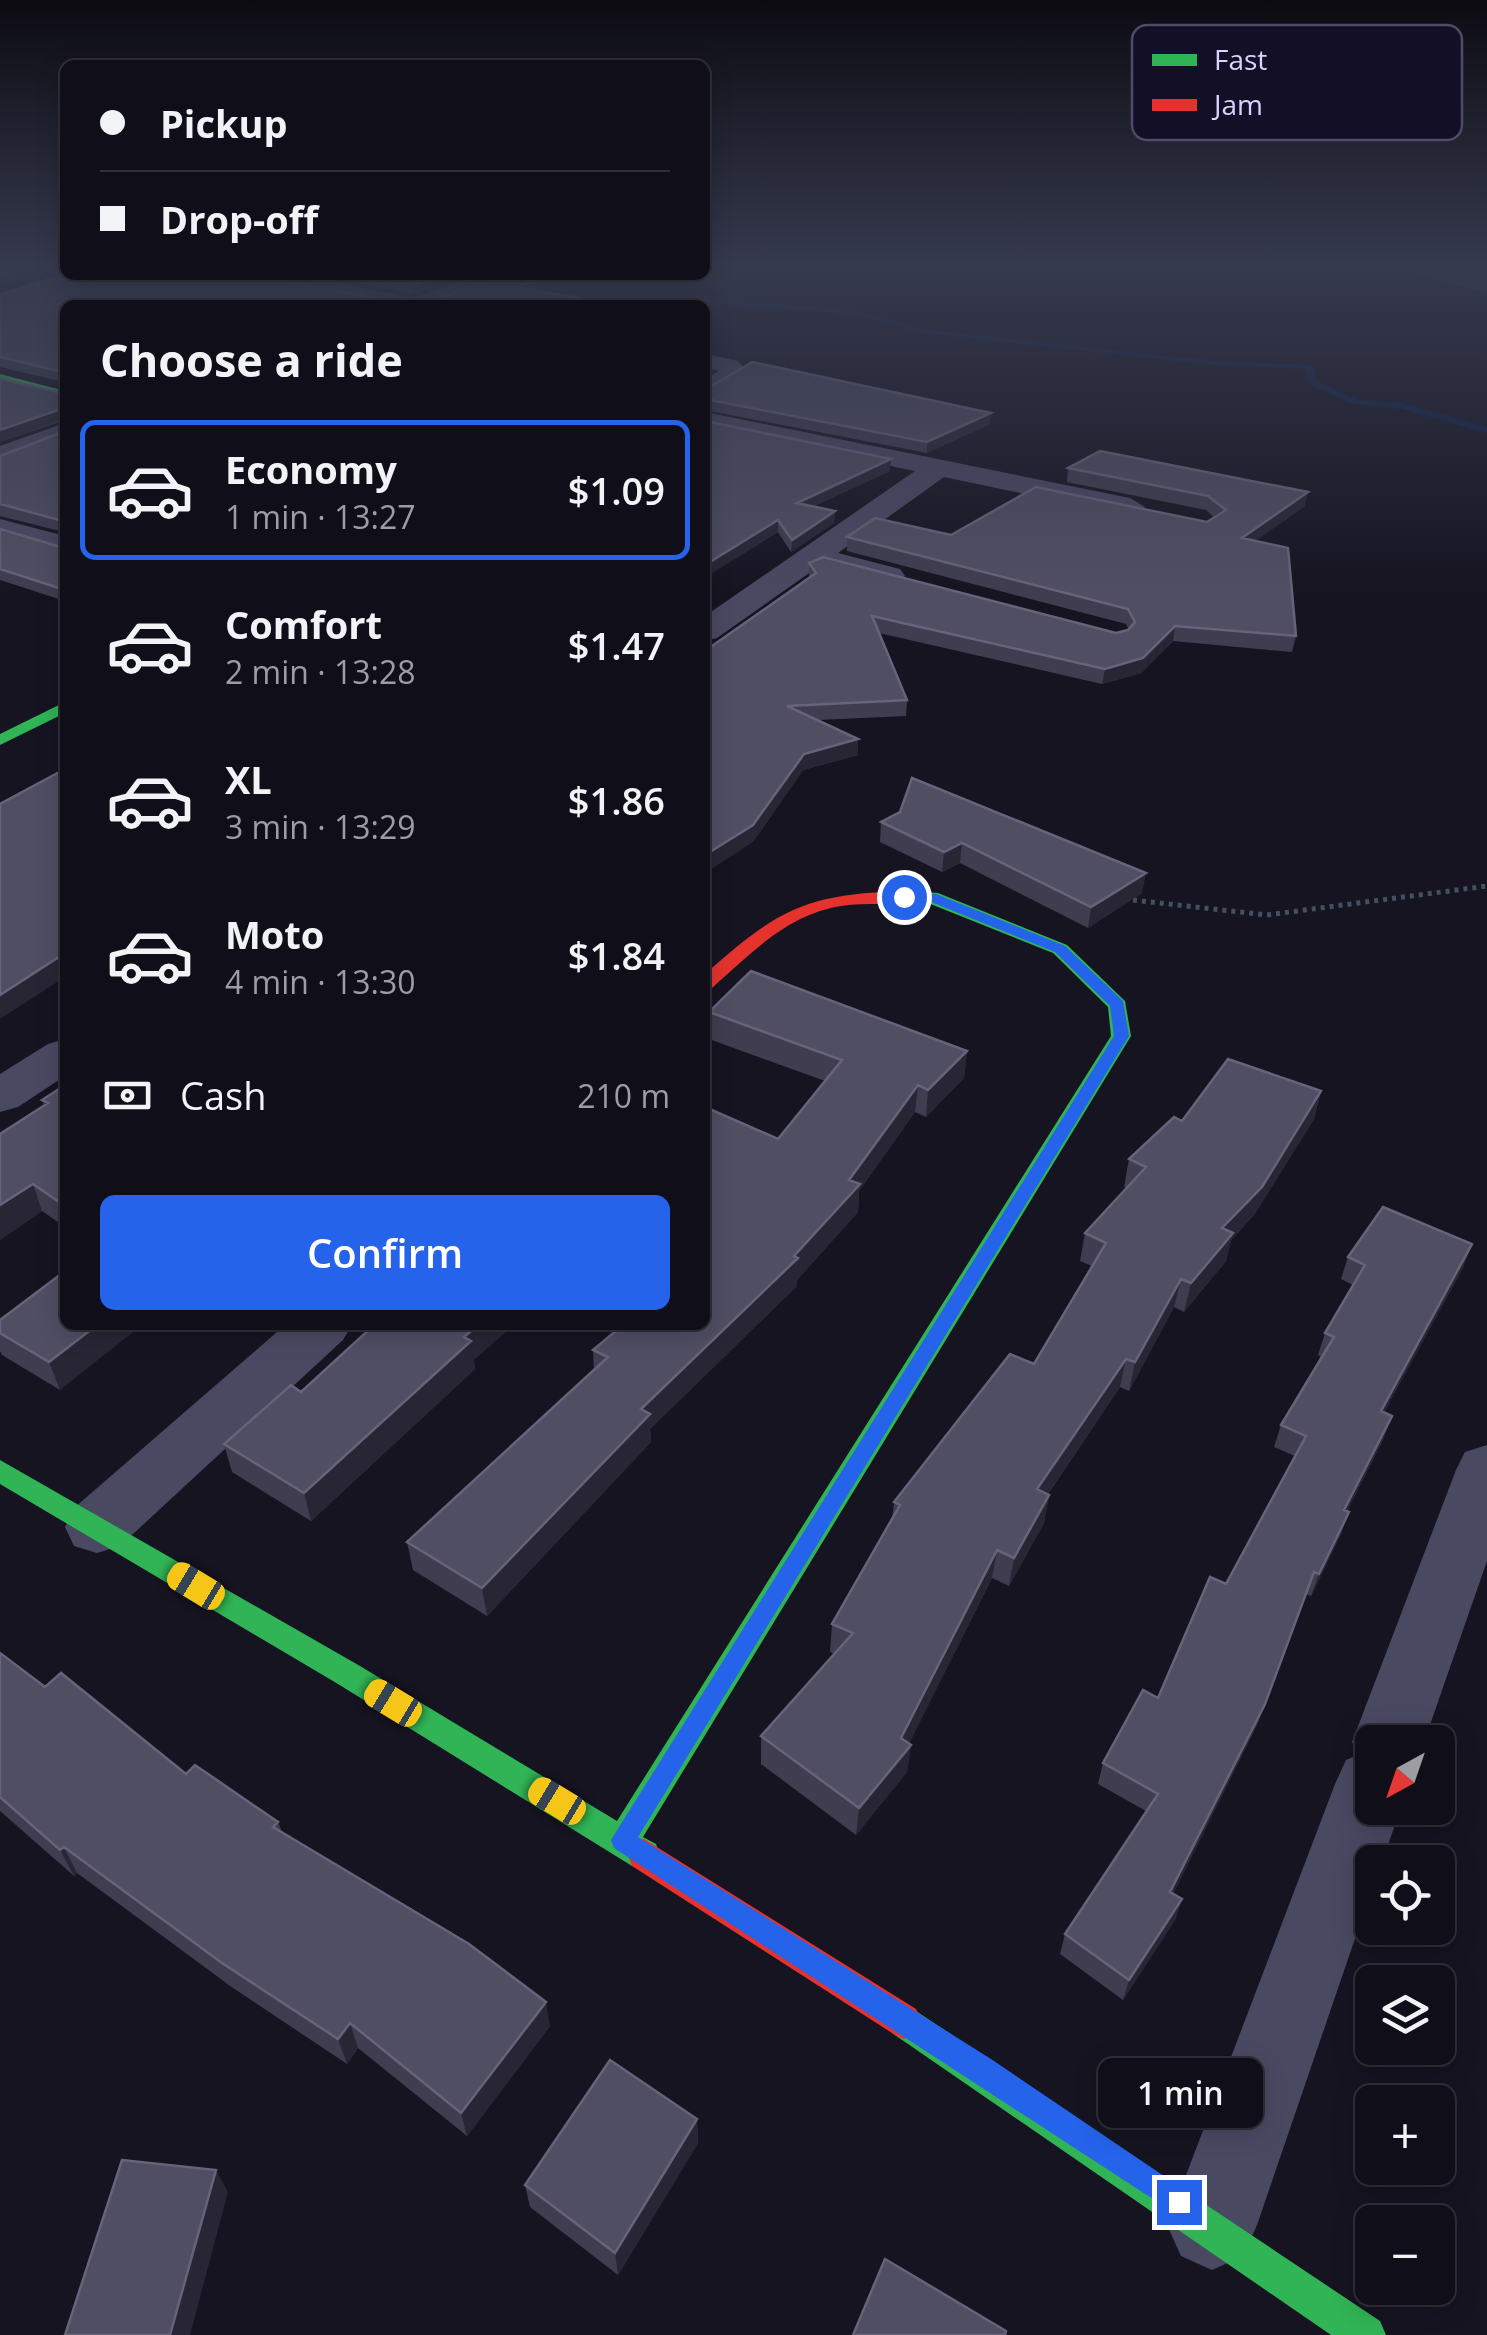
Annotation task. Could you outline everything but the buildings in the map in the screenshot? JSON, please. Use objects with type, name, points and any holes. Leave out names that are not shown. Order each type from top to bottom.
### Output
[{"type":"street","points":[[0,377],[60,393]]},
{"type":"street","points":[[710,421],[1149,511]]},
{"type":"street","points":[[0,456],[60,432]]},
{"type":"street","points":[[710,627],[942,466]]},
{"type":"street","points":[[0,528],[60,545]]},
{"type":"street","points":[[806,560],[824,559],[920,584]]},
{"type":"street","points":[[0,740],[60,710]]},
{"type":"street","points":[[623,1840],[1122,1036],[1118,1004],[1060,949],[931,897],[848,897],[811,904],[780,917],[710,980]]},
{"type":"street","points":[[0,1096],[60,1057]]},
{"type":"street","points":[[97,1527],[317,1330]]},
{"type":"street","points":[[1394,1725],[1487,1470]]},
{"type":"street","points":[[0,1471],[623,1840],[982,2068],[1366,2335]]},
{"type":"street","points":[[1212,2225],[1357,1825]]},
{"type":"path","points":[[1121,899],[1267,915],[1487,886]]},
{"type":"waterway","points":[[1311,375],[1312,382],[1356,402],[1403,406],[1487,430]]},
{"type":"traffic: fast","points":[[0,377],[60,393]]},
{"type":"traffic: fast","points":[[0,740],[60,710]]},
{"type":"traffic: fast","points":[[623,1840],[1121,1036],[1118,1005],[1060,949],[931,897],[912,897]]},
{"type":"traffic: fast","points":[[0,1471],[349,1675],[644,1855]]},
{"type":"traffic: fast","points":[[904,2021],[1366,2335]]},
{"type":"traffic: jam","points":[[710,980],[756,939],[796,912],[843,900],[912,897]]},
{"type":"traffic: jam","points":[[644,1855],[904,2021]]},
{"type":"route","points":[[904,897],[931,897],[1060,949],[1118,1004],[1122,1036],[623,1840],[982,2068],[1179,2202]]}]
